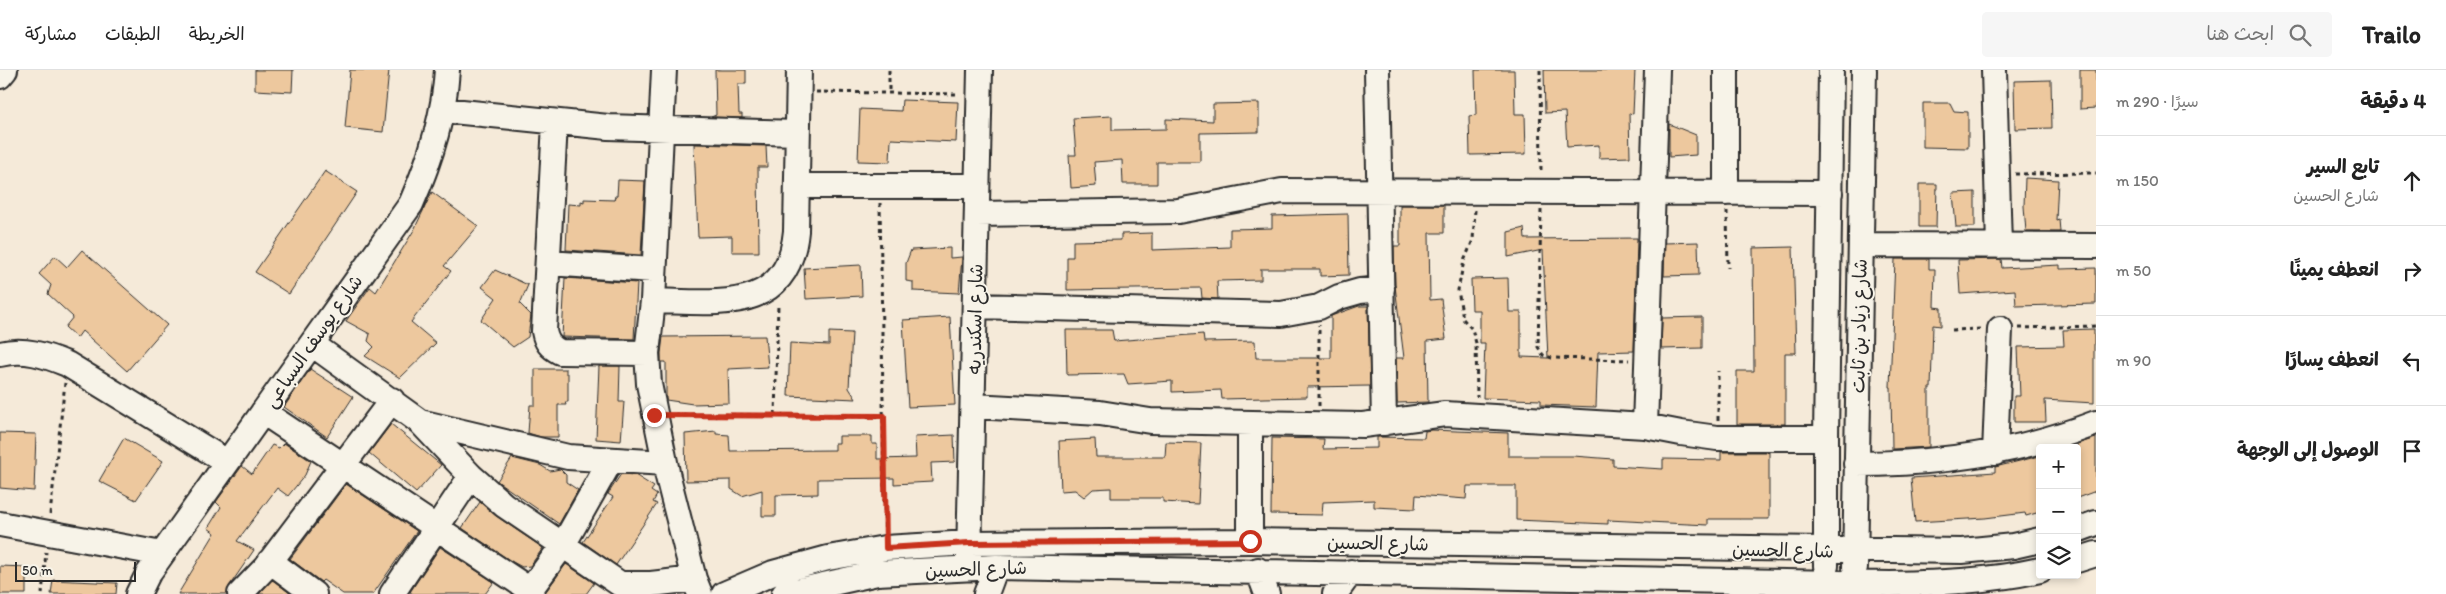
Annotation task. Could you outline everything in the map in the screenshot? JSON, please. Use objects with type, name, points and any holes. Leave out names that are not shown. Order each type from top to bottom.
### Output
[{"type":"street","points":[[0,76],[5,70]]},
{"type":"street","name":"شارع يوسف السباعى","points":[[138,594],[148,574],[162,554],[411,204],[427,164],[443,110],[448,70]]},
{"type":"street","points":[[312,344],[420,422],[471,476],[522,518],[620,584],[697,587],[654,415],[647,352],[653,301],[664,70]]},
{"type":"street","name":"شارع اسكندريه","points":[[968,567],[974,406],[980,70]]},
{"type":"street","points":[[1377,70],[1384,422]]},
{"type":"street","points":[[1645,426],[1658,70]]},
{"type":"street","points":[[1726,70],[1726,193]]},
{"type":"street","name":"شارع زياد بن ثابت","points":[[1826,581],[1831,70]]},
{"type":"street","name":"شارع زياد بن ثابت","points":[[1855,582],[1864,70]]},
{"type":"street","points":[[1994,70],[1999,246]]},
{"type":"street","points":[[653,301],[729,302],[747,299],[764,292],[778,281],[788,266],[795,249],[798,81]]},
{"type":"street","points":[[443,110],[555,123],[661,130],[797,133]]},
{"type":"street","points":[[555,123],[544,331],[546,340],[552,348],[560,352],[647,352]]},
{"type":"street","points":[[797,186],[977,186]]},
{"type":"street","points":[[977,214],[1178,211],[1282,191],[1830,193]]},
{"type":"street","points":[[1861,245],[2096,246]]},
{"type":"street","points":[[548,263],[653,270]]},
{"type":"street","points":[[975,306],[1281,314],[1319,307],[1339,297],[1360,291],[1382,289]]},
{"type":"street","points":[[1995,453],[2000,329]]},
{"type":"street","points":[[0,354],[10,351],[40,353],[67,364],[228,462]]},
{"type":"street","points":[[240,594],[270,561],[392,400]]},
{"type":"street","points":[[974,406],[1100,413],[1150,421],[1250,423],[1363,425],[1438,414],[1477,415],[1645,426],[1718,438],[1826,438]]},
{"type":"street","points":[[263,412],[343,464],[528,592],[563,545],[611,460]]},
{"type":"street","points":[[420,422],[568,457],[665,463]]},
{"type":"street","points":[[1250,423],[1250,541]]},
{"type":"street","points":[[1856,464],[1930,462],[1995,453],[2035,444],[2096,423]]},
{"type":"street","points":[[392,594],[471,476]]},
{"type":"street","points":[[0,524],[162,554]]},
{"type":"street","points":[[2081,529],[2096,524]]},
{"type":"street","name":"شارع الحسين","points":[[724,594],[773,573],[828,558],[886,548],[969,543],[1250,541],[1826,551],[1962,551],[2013,546],[2036,541]]},
{"type":"street","points":[[2081,559],[2096,554]]},
{"type":"street","points":[[270,561],[314,594]]},
{"type":"street","name":"شارع الحسين","points":[[784,594],[876,573],[968,567],[1258,570],[1826,581],[1855,582],[1893,589],[1992,578],[2036,571]]},
{"type":"street","points":[[986,594],[996,567]]},
{"type":"street","points":[[1258,570],[1267,594]]},
{"type":"street","points":[[1335,594],[1351,572]]},
{"type":"path","points":[[889,70],[889,93]]},
{"type":"path","points":[[1540,70],[1542,192],[1538,348],[1543,355],[1552,358],[1647,361]]},
{"type":"path","points":[[798,81],[889,93],[979,94]]},
{"type":"path","points":[[1997,174],[2096,173]]},
{"type":"path","points":[[879,186],[886,548]]},
{"type":"path","points":[[1475,192],[1473,240],[1464,261],[1458,290],[1464,319],[1472,329],[1476,343],[1477,415]]},
{"type":"path","points":[[1726,193],[1728,268]]},
{"type":"path","points":[[775,416],[778,281]]},
{"type":"path","points":[[1318,424],[1319,307]]},
{"type":"path","points":[[1952,330],[2096,326]]},
{"type":"path","points":[[42,594],[67,364]]},
{"type":"path","points":[[1718,371],[1718,438]]},
{"type":"path","points":[[654,415],[884,416]]},
{"type":"building","points":[[255,70],[293,70],[292,92],[255,90]]},
{"type":"building","points":[[350,70],[389,70],[383,132],[345,128]]},
{"type":"building","points":[[715,70],[746,70],[746,84],[738,84],[739,114],[742,114],[742,118],[711,117],[716,115]]},
{"type":"building","points":[[1475,70],[1514,70],[1515,114],[1525,114],[1526,154],[1470,155],[1469,116],[1476,115]]},
{"type":"building","points":[[1544,70],[1635,70],[1633,114],[1629,113],[1630,157],[1599,158],[1599,145],[1567,147],[1565,112],[1545,113]]},
{"type":"building","points":[[2080,70],[2096,70],[2096,108],[2080,109]]},
{"type":"building","points":[[2051,80],[2052,128],[2015,129],[2014,81]]},
{"type":"building","points":[[902,100],[958,102],[956,142],[891,139],[890,162],[858,161],[860,109],[901,111]]},
{"type":"building","points":[[1259,103],[1259,132],[1200,133],[1200,162],[1157,162],[1157,184],[1123,184],[1122,160],[1094,162],[1096,186],[1071,188],[1069,155],[1076,155],[1073,118],[1112,116],[1112,130],[1166,129],[1166,119],[1213,121],[1213,104]]},
{"type":"building","points":[[1923,103],[1950,103],[1954,111],[1968,112],[1968,148],[1923,147]]},
{"type":"building","points":[[1669,124],[1696,135],[1696,155],[1669,157]]},
{"type":"building","points":[[694,144],[766,146],[767,167],[758,167],[759,252],[732,252],[732,236],[698,237]]},
{"type":"building","points":[[325,171],[357,192],[289,294],[255,272]]},
{"type":"building","points":[[2025,178],[2058,180],[2056,220],[2059,219],[2060,232],[2026,232],[2024,206]]},
{"type":"building","points":[[618,180],[645,181],[641,255],[566,250],[568,204],[581,205],[581,201],[584,202],[584,199],[614,200],[615,196],[617,196]]},
{"type":"building","points":[[1919,184],[1937,184],[1936,227],[1919,227]]},
{"type":"building","points":[[432,192],[478,226],[444,266],[451,271],[411,322],[436,343],[400,378],[365,356],[374,347],[368,341],[370,334],[346,321],[370,287],[376,292],[414,230]]},
{"type":"building","points":[[1975,192],[1975,227],[1956,227],[1953,193]]},
{"type":"building","points":[[1400,205],[1444,205],[1444,233],[1429,233],[1430,300],[1441,299],[1446,339],[1427,341],[1428,402],[1397,403],[1396,358],[1404,358],[1395,286],[1394,246],[1400,246]]},
{"type":"building","points":[[1348,214],[1349,275],[1320,276],[1320,269],[1261,269],[1261,280],[1217,281],[1218,299],[1202,298],[1201,288],[1067,290],[1067,257],[1073,257],[1073,241],[1121,240],[1121,234],[1152,233],[1152,250],[1230,247],[1230,229],[1272,228],[1272,216]]},
{"type":"building","points":[[1524,228],[1525,239],[1637,238],[1634,351],[1598,352],[1596,407],[1541,405],[1541,400],[1483,398],[1485,343],[1480,343],[1480,310],[1472,310],[1471,279],[1508,278],[1509,312],[1521,312],[1521,357],[1548,358],[1543,250],[1508,257],[1508,232]]},
{"type":"building","points":[[1698,242],[1699,275],[1664,276],[1665,243]]},
{"type":"building","points":[[1793,247],[1796,353],[1785,353],[1785,424],[1737,424],[1737,371],[1754,371],[1753,248]]},
{"type":"building","points":[[950,248],[950,258],[962,257],[959,293],[913,291],[913,282],[906,281],[906,263],[911,250]]},
{"type":"building","points":[[82,250],[167,325],[127,371],[82,331],[77,338],[65,327],[73,317],[48,294],[51,285],[39,274],[55,256],[67,267]]},
{"type":"building","points":[[1895,259],[1929,259],[1929,269],[1935,269],[1934,307],[1941,308],[1941,326],[1933,325],[1931,388],[1929,388],[1929,447],[1892,449],[1890,387]]},
{"type":"building","points":[[2001,259],[2002,268],[2060,265],[2060,269],[2096,268],[2096,304],[2016,306],[2015,290],[1960,294],[1958,260]]},
{"type":"building","points":[[861,265],[862,296],[806,299],[804,268]]},
{"type":"building","points":[[495,270],[528,285],[520,304],[531,315],[528,337],[513,347],[481,320],[496,298],[482,287]]},
{"type":"building","points":[[565,278],[637,283],[634,339],[562,337]]},
{"type":"building","points":[[1359,306],[1368,306],[1370,386],[1307,387],[1307,397],[1222,399],[1221,390],[1172,392],[1172,381],[1128,384],[1124,374],[1067,375],[1066,330],[1112,330],[1114,341],[1203,334],[1204,342],[1255,341],[1256,358],[1331,358],[1331,316]]},
{"type":"building","points":[[950,317],[955,405],[908,407],[903,320]]},
{"type":"building","points":[[1702,317],[1702,348],[1661,349],[1662,318]]},
{"type":"building","points":[[2094,329],[2094,403],[2045,400],[2046,422],[2014,422],[2014,396],[2020,396],[2018,347],[2064,346],[2063,330]]},
{"type":"building","points":[[829,332],[852,333],[849,388],[856,399],[788,396],[790,343],[829,345]]},
{"type":"building","points":[[765,336],[768,367],[728,369],[729,403],[693,404],[666,400],[666,362],[661,362],[663,337]]},
{"type":"building","points":[[599,366],[620,366],[619,402],[624,402],[621,441],[596,439]]},
{"type":"building","points":[[310,369],[353,397],[327,437],[284,407]]},
{"type":"building","points":[[535,369],[566,369],[566,374],[568,374],[568,402],[565,402],[566,405],[558,405],[558,437],[541,437],[528,433],[530,405],[535,405]]},
{"type":"building","points":[[391,424],[441,465],[416,493],[369,453]]},
{"type":"building","points":[[716,431],[716,434],[729,435],[730,451],[835,450],[835,443],[839,443],[839,436],[872,436],[872,444],[877,444],[877,459],[916,458],[915,437],[954,435],[955,462],[931,463],[932,482],[894,484],[894,478],[818,479],[818,494],[776,495],[776,516],[762,516],[762,490],[742,496],[731,489],[731,480],[686,481],[685,434]]},
{"type":"building","points":[[1425,431],[1508,433],[1508,456],[1573,456],[1613,459],[1613,466],[1663,469],[1663,459],[1721,460],[1721,452],[1769,452],[1769,519],[1708,519],[1708,525],[1608,520],[1608,524],[1516,520],[1516,486],[1467,486],[1466,499],[1416,495],[1415,509],[1374,507],[1374,500],[1323,502],[1322,515],[1271,514],[1272,438],[1324,439],[1323,449],[1377,448],[1377,437],[1424,438]]},
{"type":"building","points":[[0,433],[36,434],[34,491],[0,488]]},
{"type":"building","points":[[124,438],[163,461],[136,500],[99,481]]},
{"type":"building","points":[[2096,438],[2096,491],[2081,497],[2081,444],[2077,444]]},
{"type":"building","points":[[1095,439],[1096,457],[1165,457],[1166,442],[1201,443],[1198,504],[1163,502],[1163,498],[1111,498],[1111,488],[1093,489],[1084,497],[1075,490],[1061,491],[1059,441]]},
{"type":"building","points":[[284,443],[311,461],[305,475],[288,496],[277,488],[237,541],[254,550],[230,585],[227,594],[178,594],[215,533],[208,528],[221,507],[216,502],[242,466],[252,474],[272,445],[279,448]]},
{"type":"building","points":[[2036,457],[2036,513],[2026,516],[2025,513],[1985,518],[1915,522],[1911,478],[1995,472],[1995,467]]},
{"type":"building","points":[[512,458],[540,465],[550,471],[560,469],[566,475],[566,482],[578,490],[559,524],[497,481]]},
{"type":"building","points":[[621,474],[635,475],[654,487],[651,491],[657,495],[653,502],[657,504],[616,565],[583,542],[613,497],[608,494]]},
{"type":"building","points":[[346,484],[417,531],[373,594],[343,594],[323,580],[321,582],[290,559]]},
{"type":"building","points":[[480,502],[496,516],[543,548],[530,566],[522,567],[509,560],[462,528]]},
{"type":"building","points":[[440,547],[494,582],[485,594],[413,594],[410,592]]},
{"type":"building","points":[[566,564],[594,583],[586,594],[544,594]]},
{"type":"building","points":[[0,566],[26,567],[26,594],[0,594]]},
{"type":"building","points":[[53,580],[117,583],[116,594],[51,594]]},
{"type":"building","points":[[272,580],[274,581],[291,594],[259,594]]},
{"type":"route","points":[[654,415],[884,416],[886,548],[969,543],[1250,541]]}]
